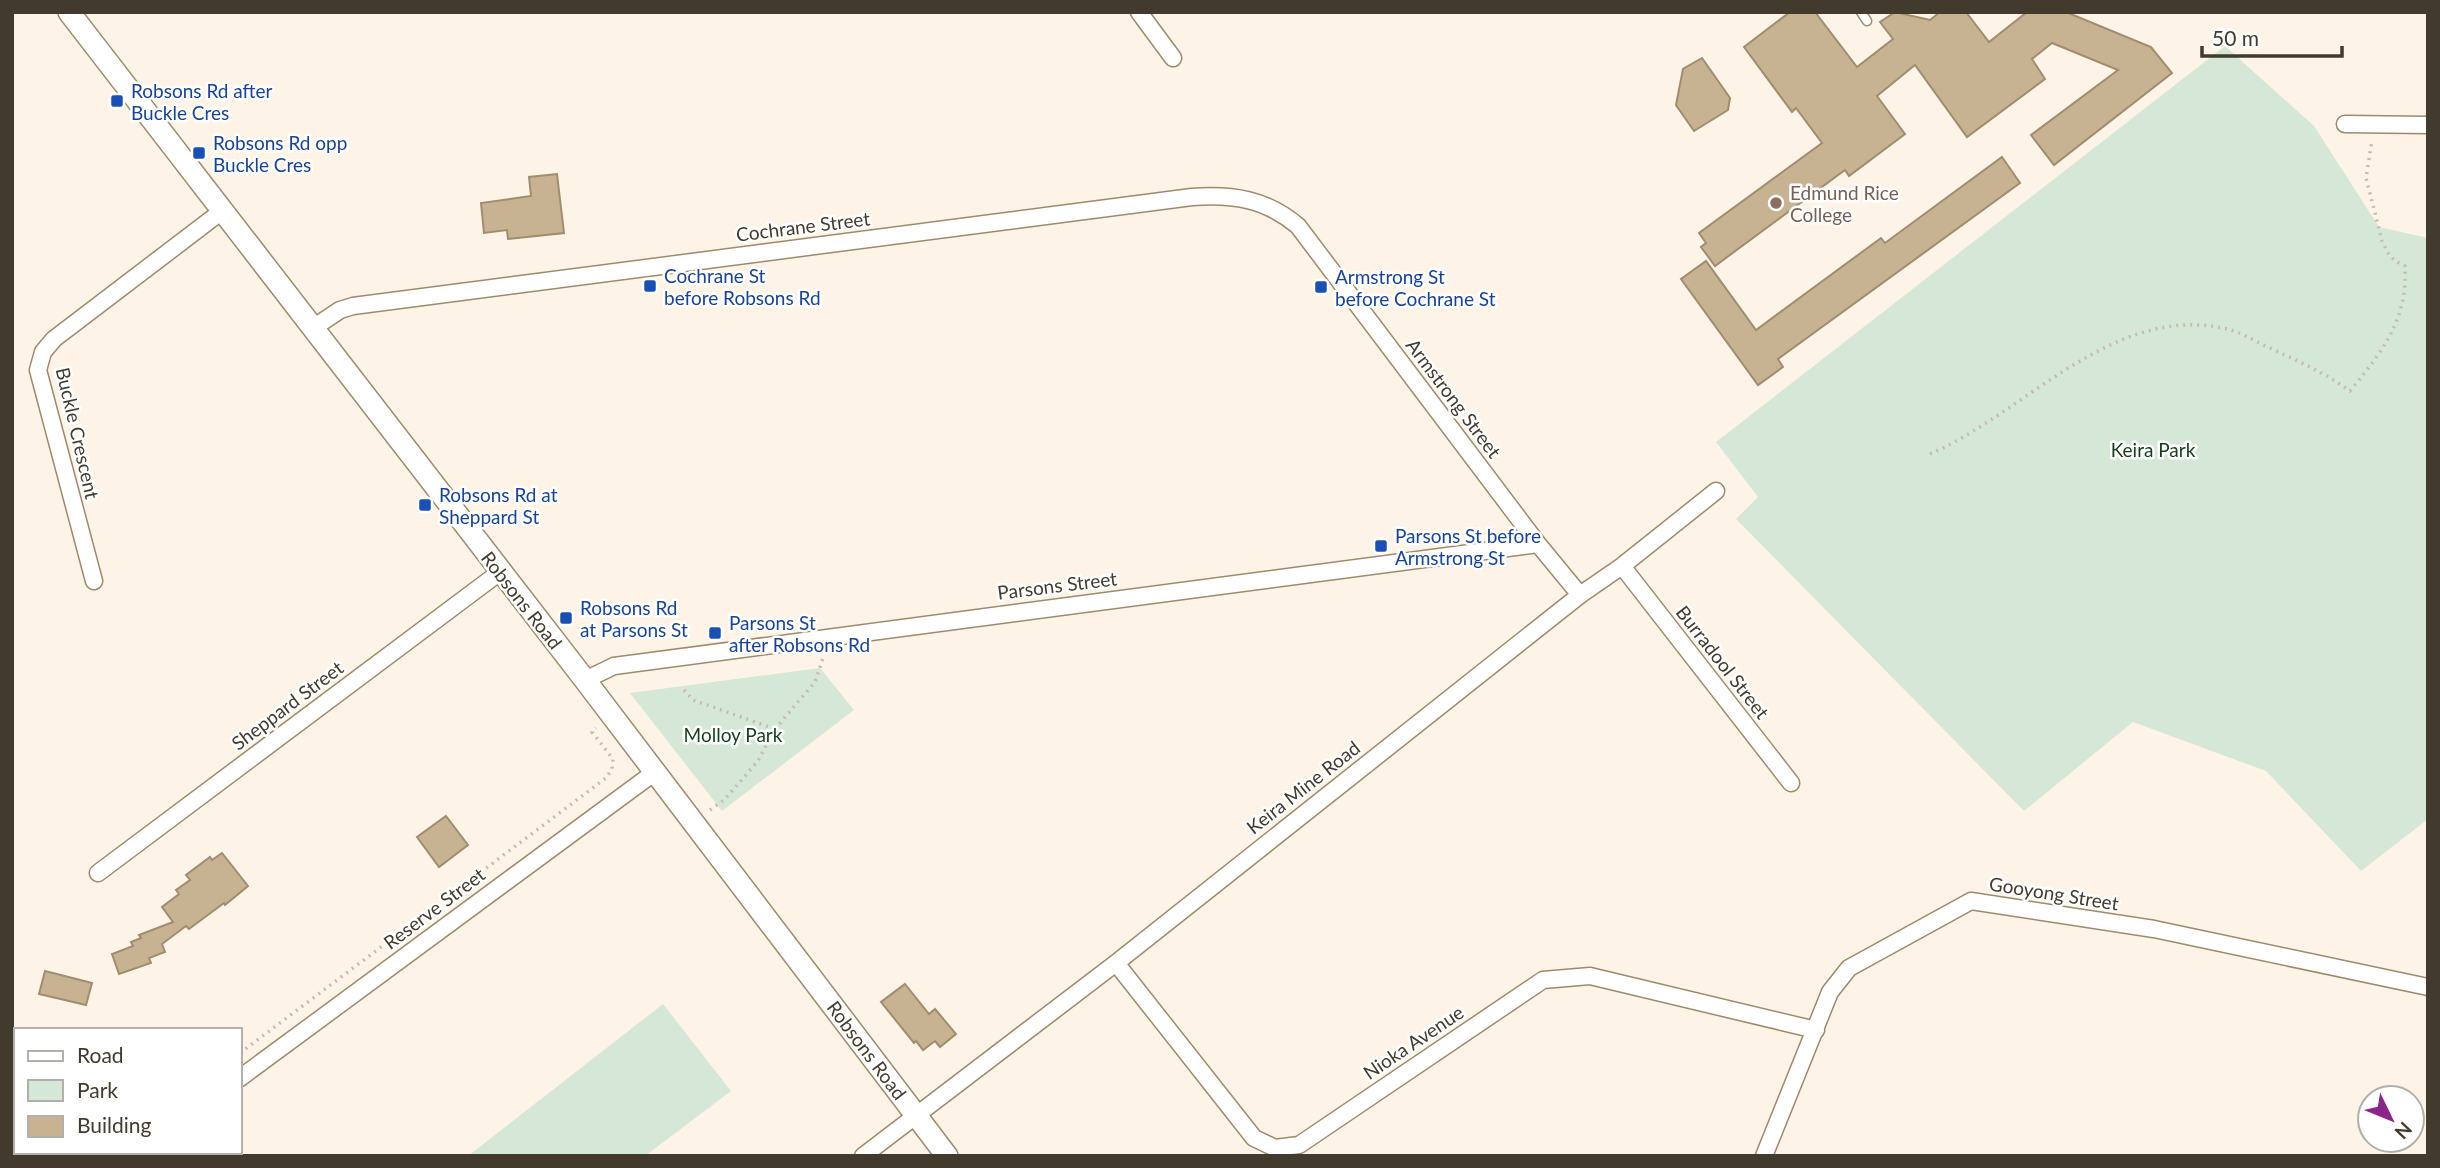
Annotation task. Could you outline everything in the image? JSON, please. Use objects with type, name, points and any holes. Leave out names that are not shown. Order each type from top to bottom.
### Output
[{"type":"main road","name":"Robsons Road","points":[[69,12],[585,680],[947,1156]]},
{"type":"street","points":[[1139,12],[1173,58]]},
{"type":"street","points":[[2345,124],[2428,125]]},
{"type":"street","name":"Cochrane Street","points":[[313,328],[340,310],[353,306],[1192,197],[1227,196],[1256,201],[1272,207],[1298,226]]},
{"type":"street","name":"Buckle Crescent","points":[[94,581],[38,370],[43,352],[54,339],[222,211]]},
{"type":"street","name":"Armstrong Street","points":[[1298,226],[1538,544],[1580,595]]},
{"type":"street","name":"Keira Mine Road","points":[[863,1156],[1116,963],[1580,595],[1622,566],[1716,491]]},
{"type":"street","name":"Parsons Street","points":[[585,680],[614,666],[1538,544]]},
{"type":"street","name":"Burradool Street","points":[[1622,566],[1791,783]]},
{"type":"street","name":"Sheppard Street","points":[[98,873],[500,572]]},
{"type":"street","name":"Reserve Street","points":[[242,1077],[654,772]]},
{"type":"street","name":"Gooyong Street","points":[[1764,1156],[1830,992],[1849,968],[1971,901],[2154,929],[2428,987]]},
{"type":"street","name":"Nioka Avenue","points":[[1116,963],[1254,1138],[1275,1148],[1299,1145],[1543,980],[1590,976],[1816,1030]]},
{"type":"lane","points":[[1861,12],[1867,21]]},
{"type":"path","points":[[1930,454],[1958,442],[2029,393],[2101,350],[2144,331],[2171,325],[2228,329],[2331,377],[2350,391],[2392,335],[2407,289],[2405,267],[2395,261],[2382,241],[2366,178],[2374,124]]},
{"type":"path","points":[[710,810],[724,800],[758,761],[775,729],[815,682],[830,636]]},
{"type":"path","points":[[684,690],[693,700],[775,729]]},
{"type":"path","points":[[242,1051],[606,778],[612,769],[613,759],[592,732]]},
{"type":"green space","name":"Keira Park","points":[[2225,46],[2314,126],[2379,227],[2428,238],[2428,819],[2361,871],[2266,771],[2133,722],[2024,811],[1736,519],[1758,497],[1716,442]]},
{"type":"green space","name":"Molloy Park","points":[[820,668],[854,710],[722,811],[630,693]]},
{"type":"green space","points":[[663,1004],[731,1091],[645,1156],[468,1156]]},
{"type":"building","points":[[1790,12],[1815,12],[1857,67],[1893,39],[1880,22],[1895,12],[1930,20],[1940,12],[1966,12],[1989,42],[2027,12],[2066,12],[2151,47],[2172,73],[2054,165],[2031,135],[2118,70],[2052,43],[2032,59],[2045,79],[1967,137],[1915,65],[1877,96],[1905,134],[1849,176],[1845,170],[1715,266],[1701,247],[1706,243],[1699,233],[1822,143],[1796,108],[1792,112],[1744,47]]},
{"type":"building","points":[[1702,58],[1730,98],[1728,110],[1694,131],[1676,105],[1683,69]]},
{"type":"building","points":[[2002,157],[2020,183],[1778,359],[1783,367],[1758,385],[1681,279],[1706,261],[1756,330],[1881,238],[1885,243]]},
{"type":"building","points":[[557,174],[564,233],[508,239],[507,230],[484,233],[481,203],[531,196],[529,177]]},
{"type":"building","points":[[446,816],[468,845],[439,867],[417,837]]},
{"type":"building","points":[[222,853],[248,886],[225,905],[224,903],[189,929],[186,926],[162,944],[165,952],[149,958],[151,963],[119,974],[112,954],[133,946],[131,942],[141,938],[139,935],[173,922],[162,907],[179,894],[176,890],[190,880],[186,875],[210,857],[212,860]]},
{"type":"building","points":[[45,971],[92,983],[86,1005],[39,994]]},
{"type":"building","points":[[905,984],[929,1014],[935,1009],[956,1034],[940,1047],[935,1041],[923,1050],[916,1041],[914,1043],[881,1002]]},
{"type":"place","name":"Robsons Rd after Buckle Cres","points":[[117,101]]},
{"type":"place","name":"Robsons Rd opp Buckle Cres","points":[[199,153]]},
{"type":"place","name":"Edmund Rice College","points":[[1776,203]]},
{"type":"place","name":"Cochrane St before Robsons Rd","points":[[650,286]]},
{"type":"place","name":"Armstrong St before Cochrane St","points":[[1321,287]]},
{"type":"place","name":"Robsons Rd at Sheppard St","points":[[425,505]]},
{"type":"place","name":"Parsons St before Armstrong St","points":[[1381,546]]},
{"type":"place","name":"Robsons Rd at Parsons St","points":[[566,618]]},
{"type":"place","name":"Parsons St after Robsons Rd","points":[[715,633]]}]
